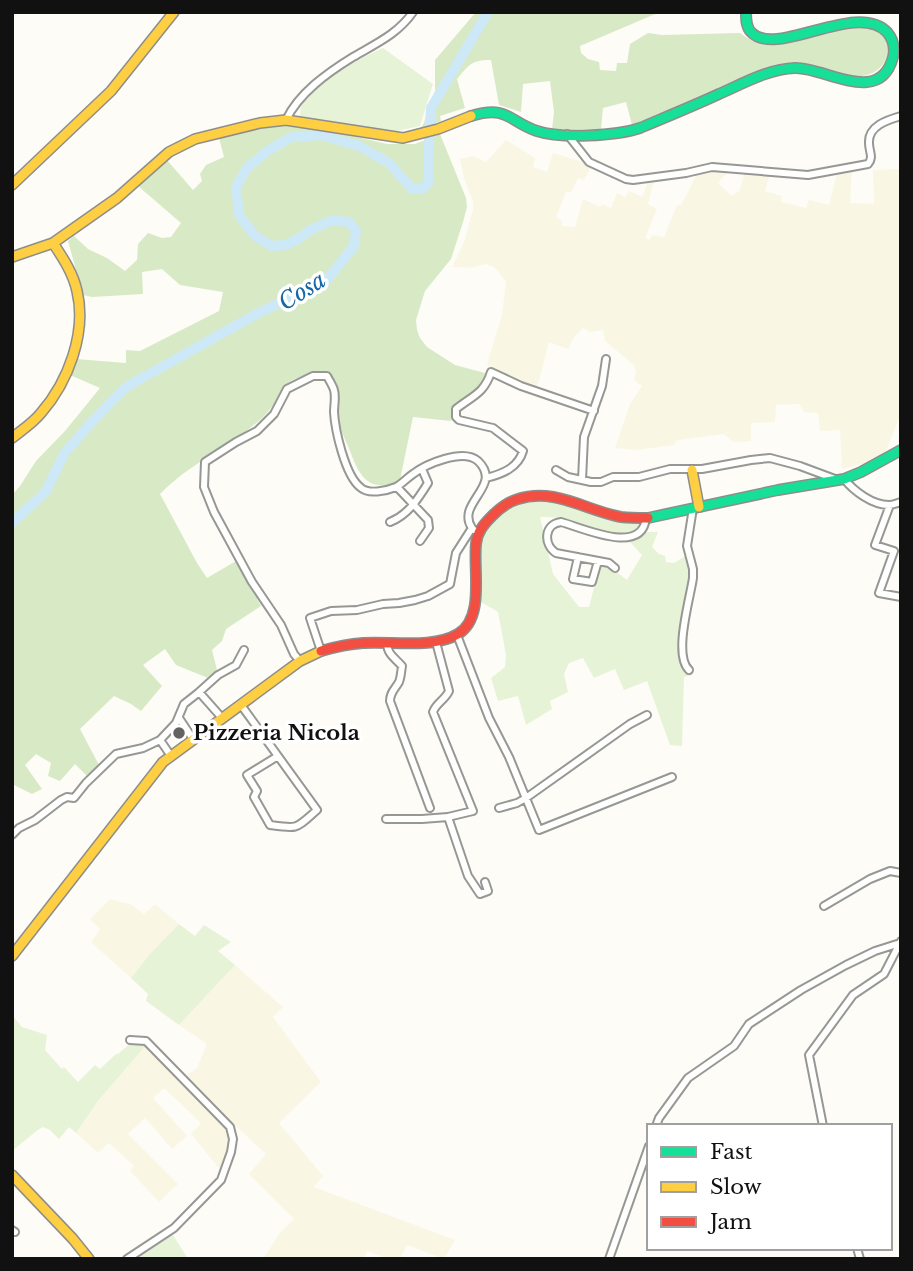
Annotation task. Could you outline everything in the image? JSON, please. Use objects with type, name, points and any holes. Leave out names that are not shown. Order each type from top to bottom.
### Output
[{"type":"main road","points":[[12,185],[111,91],[174,12]]},
{"type":"main road","points":[[12,257],[53,243],[117,198],[169,152],[195,139],[228,130],[286,120],[403,138],[481,113],[498,112],[513,116],[538,131],[610,134],[633,130],[741,84],[791,68],[807,68],[848,81],[865,83],[882,75],[893,57],[894,42],[891,36],[883,26],[872,19],[861,16],[849,18],[779,38],[765,39],[755,36],[748,27],[746,12]]},
{"type":"main road","points":[[12,438],[40,414],[57,390],[72,360],[79,334],[80,300],[74,279],[66,259],[53,243]]},
{"type":"main road","points":[[12,956],[163,762],[300,661],[321,651],[341,646],[436,642],[457,635],[473,614],[476,593],[476,531],[500,507],[517,499],[555,497],[621,517],[646,518],[841,479],[861,472],[901,450]]},
{"type":"main road","points":[[692,470],[696,507]]},
{"type":"main road","points":[[12,1175],[89,1259]]},
{"type":"street","points":[[286,120],[295,104],[326,76],[396,31],[413,12]]},
{"type":"street","points":[[567,134],[589,162],[626,179],[686,173],[712,167],[808,175],[868,164],[872,158],[869,141],[872,130],[883,122],[901,116]]},
{"type":"street","points":[[582,480],[584,438],[602,386],[606,359]]},
{"type":"street","points":[[486,478],[510,469],[520,460],[523,451],[493,428],[456,417],[456,409],[483,390],[491,372],[520,386],[594,411]]},
{"type":"street","points":[[300,661],[214,512],[204,487],[205,461],[257,430],[274,414],[287,389],[313,376],[327,376],[334,390],[338,435],[345,461],[360,488],[369,491],[397,487],[415,472],[451,457],[467,456],[477,460],[486,478],[482,490],[468,511],[468,520],[476,531],[456,552],[450,584],[428,596],[357,610],[331,611],[310,618],[321,651]]},
{"type":"street","points":[[556,470],[568,477],[601,482],[613,477],[639,477],[670,469],[692,470],[770,458],[841,479],[853,490],[874,501],[890,505],[901,502]]},
{"type":"street","points":[[390,522],[400,519],[428,483],[422,469]]},
{"type":"street","points":[[397,487],[426,517],[429,524],[420,541]]},
{"type":"street","points":[[890,505],[875,545],[894,551],[879,593],[901,597]]},
{"type":"street","points":[[689,670],[682,658],[682,644],[693,578],[687,546],[696,507]]},
{"type":"street","points":[[615,568],[609,563],[556,553],[551,549],[548,529],[561,522],[608,536],[627,538],[637,536],[643,529],[646,518]]},
{"type":"street","points":[[578,558],[573,579],[592,582],[598,561]]},
{"type":"street","points":[[457,635],[489,718],[509,757],[539,830],[672,777]]},
{"type":"street","points":[[386,819],[448,817],[473,811],[433,712],[434,707],[449,691],[436,642]]},
{"type":"street","points":[[387,643],[390,655],[402,666],[390,701],[430,808]]},
{"type":"street","points":[[12,835],[61,800],[74,798],[93,775],[116,754],[144,748],[159,740],[179,718],[184,704],[236,665],[244,650]]},
{"type":"street","points":[[199,692],[222,718]]},
{"type":"street","points":[[241,705],[278,756],[317,810],[298,827],[270,825],[254,797],[257,791],[247,775],[278,756]]},
{"type":"street","points":[[499,808],[526,798],[630,724],[647,715]]},
{"type":"street","points":[[179,718],[193,739]]},
{"type":"street","points":[[159,740],[171,756]]},
{"type":"street","points":[[448,817],[468,876],[480,894],[488,891],[485,881]]},
{"type":"street","points":[[824,906],[890,870],[901,873]]},
{"type":"street","points":[[657,1124],[688,1078],[734,1046],[748,1024],[846,965],[899,942]]},
{"type":"street","points":[[823,1124],[809,1055],[853,995],[884,974],[899,942]]},
{"type":"street","points":[[127,1259],[174,1228],[221,1180],[233,1139],[230,1127],[146,1041],[131,1040]]},
{"type":"street","points":[[609,1259],[647,1152]]},
{"type":"shaded area","points":[[506,140],[535,158],[533,167],[547,172],[553,153],[591,167],[584,180],[578,178],[571,192],[566,192],[556,217],[562,221],[562,226],[575,227],[583,199],[600,207],[602,204],[611,208],[617,193],[625,197],[629,191],[642,197],[648,182],[654,181],[648,204],[657,209],[645,238],[649,240],[652,235],[664,237],[677,205],[681,205],[698,172],[730,170],[718,183],[732,196],[740,190],[745,171],[770,174],[765,191],[782,196],[781,202],[806,208],[809,200],[829,205],[837,174],[852,171],[850,203],[874,204],[873,170],[901,169],[901,414],[886,451],[863,464],[842,469],[840,430],[820,431],[818,413],[804,412],[799,404],[776,405],[775,422],[751,423],[751,441],[733,442],[724,434],[678,440],[673,445],[652,448],[615,448],[630,404],[642,386],[634,380],[634,365],[605,341],[603,330],[590,332],[583,328],[568,349],[549,342],[537,388],[493,370],[487,364],[502,315],[506,281],[494,267],[486,264],[469,268],[452,267],[465,240],[473,209],[460,159],[473,156],[486,162]]},
{"type":"shaded area","points":[[110,899],[132,905],[144,914],[155,904],[179,924],[131,978],[91,942],[100,929],[90,919]]},
{"type":"shaded area","points":[[235,965],[283,1007],[273,1017],[321,1082],[279,1123],[323,1176],[314,1187],[455,1240],[444,1259],[407,1245],[400,1259],[388,1259],[367,1251],[364,1259],[263,1259],[279,1234],[294,1219],[249,1174],[266,1154],[230,1121],[187,1075],[197,1068],[207,1044],[179,1025]]},
{"type":"shaded area","points":[[146,1045],[226,1126],[231,1138],[221,1171],[191,1134],[201,1123],[164,1088],[153,1098],[187,1136],[172,1149],[145,1118],[128,1134],[178,1184],[159,1202],[130,1171],[134,1166],[109,1143],[98,1153],[76,1133],[98,1101]]},
{"type":"green space","points":[[476,12],[660,12],[580,46],[581,53],[588,59],[599,62],[600,70],[616,71],[617,63],[627,63],[630,44],[648,33],[740,33],[761,44],[769,45],[856,21],[880,31],[888,49],[881,67],[870,74],[852,76],[811,65],[792,65],[729,86],[632,125],[626,102],[603,108],[601,130],[552,129],[554,112],[550,81],[523,84],[521,112],[499,105],[491,60],[479,61],[468,67],[457,79],[465,108],[440,116],[441,121],[420,129],[435,91],[435,60]]},
{"type":"green space","points":[[383,48],[433,84],[420,126],[393,132],[300,119],[301,100],[339,69]]},
{"type":"green space","points":[[279,123],[319,128],[387,144],[415,144],[440,134],[466,198],[467,207],[451,259],[425,291],[416,320],[417,330],[427,347],[455,365],[485,373],[478,386],[457,404],[451,421],[413,417],[400,480],[391,484],[372,483],[358,470],[340,426],[333,377],[321,372],[289,382],[258,422],[194,466],[160,494],[207,578],[236,561],[261,606],[226,629],[222,641],[212,650],[217,670],[208,678],[176,665],[165,649],[143,665],[162,686],[141,711],[114,696],[80,729],[99,765],[87,776],[75,764],[60,781],[48,776],[51,763],[36,754],[25,765],[42,789],[32,794],[12,784],[12,495],[36,461],[100,388],[70,375],[76,359],[126,363],[126,350],[140,351],[219,311],[223,292],[180,285],[162,269],[142,272],[143,294],[92,297],[83,295],[68,241],[74,236],[88,249],[125,271],[137,260],[138,244],[148,233],[162,238],[171,237],[181,223],[138,186],[166,159],[193,190],[202,181],[200,174],[206,165],[224,157],[219,138]]},
{"type":"green space","points":[[548,500],[618,520],[641,521],[637,531],[620,535],[562,518],[540,517],[553,574],[579,607],[589,607],[600,565],[607,565],[627,580],[642,555],[630,542],[647,532],[658,532],[652,547],[665,556],[666,562],[674,563],[687,555],[690,583],[680,656],[682,666],[692,675],[684,677],[682,746],[670,745],[647,681],[624,690],[615,669],[594,678],[583,658],[569,663],[564,674],[568,692],[550,701],[552,709],[526,725],[518,696],[498,701],[491,678],[505,667],[506,655],[498,612],[481,602],[478,564],[481,539],[489,523],[508,508]]},
{"type":"green space","points":[[179,924],[195,936],[204,925],[231,942],[218,951],[235,965],[179,1025],[146,1001],[148,994],[131,978]]},
{"type":"green space","points":[[12,1015],[22,1027],[47,1035],[45,1050],[78,1082],[95,1065],[100,1069],[131,1043],[146,1045],[98,1101],[76,1133],[69,1127],[59,1139],[43,1127],[12,1151]]},
{"type":"green space","points":[[173,1235],[188,1259],[133,1259]]},
{"type":"waterway","name":"Cosa","points":[[12,523],[46,491],[64,454],[126,387],[260,312],[325,282],[354,246],[356,231],[349,222],[333,220],[286,245],[272,246],[255,236],[239,215],[236,187],[247,168],[266,152],[291,137],[322,135],[359,146],[389,163],[412,189],[423,189],[429,182],[431,108],[488,12]]},
{"type":"traffic: fast","points":[[471,116],[500,113],[537,131],[560,135],[617,133],[640,128],[775,71],[807,69],[850,81],[864,82],[876,80],[886,72],[893,57],[893,44],[889,35],[873,24],[856,22],[778,39],[763,38],[749,30],[746,12]]},
{"type":"traffic: fast","points":[[648,518],[844,479],[901,450]]},
{"type":"traffic: slow","points":[[12,185],[111,91],[174,12]]},
{"type":"traffic: slow","points":[[12,257],[53,243],[117,198],[169,152],[195,139],[260,123],[286,120],[403,138],[438,129],[471,116]]},
{"type":"traffic: slow","points":[[12,438],[51,401],[67,372],[77,340],[77,291],[70,272],[53,243]]},
{"type":"traffic: slow","points":[[692,470],[699,507]]},
{"type":"traffic: slow","points":[[12,956],[163,762],[300,661],[321,651]]},
{"type":"traffic: slow","points":[[12,1175],[89,1259]]},
{"type":"traffic: jam","points":[[321,651],[363,643],[437,641],[458,634],[472,617],[475,605],[475,555],[478,536],[495,513],[514,500],[544,496],[621,517],[648,518]]},
{"type":"place","name":"Pizzeria Nicola","points":[[179,733]]}]
